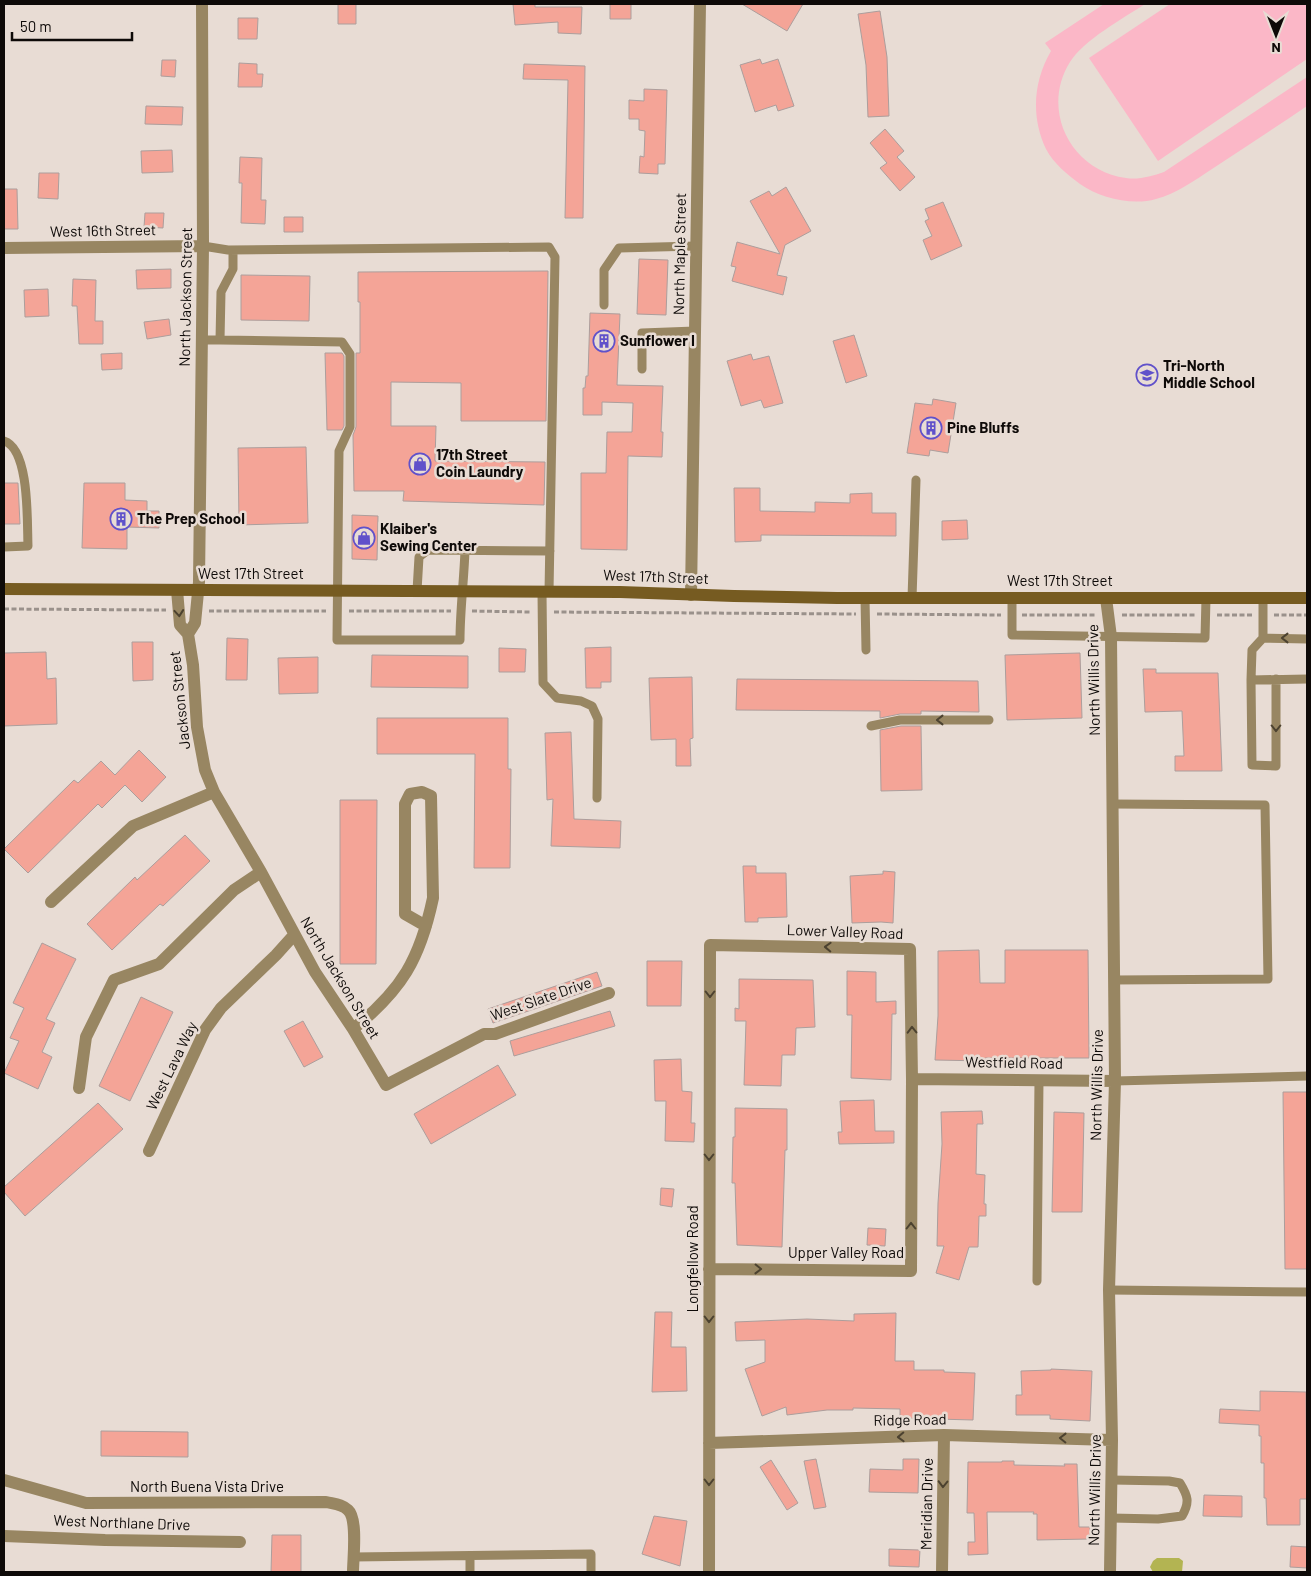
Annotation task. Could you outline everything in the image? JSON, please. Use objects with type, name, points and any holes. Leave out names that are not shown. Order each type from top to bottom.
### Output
[{"type":"main road","name":"West 17th Street","points":[[4,589],[464,591],[865,598],[1307,598]]},
{"type":"street","name":"North Jackson Street","points":[[198,590],[203,246],[202,4]]},
{"type":"street","name":"North Maple Street","points":[[691,595],[700,4]]},
{"type":"street","name":"West 16th Street","points":[[4,248],[203,246]]},
{"type":"street","name":"Jackson Street","points":[[177,590],[180,624],[188,634],[193,665],[196,727],[206,770],[214,792]]},
{"type":"street","name":"Jackson Street","points":[[188,634],[195,623],[198,590]]},
{"type":"street","name":"North Willis Drive","points":[[1106,598],[1111,637],[1115,1081],[1109,1290],[1112,1440],[1110,1572]]},
{"type":"street","name":"North Jackson Street","points":[[214,792],[261,872],[315,972],[353,1029],[386,1085],[484,1034]]},
{"type":"street","points":[[51,902],[134,826],[214,792]]},
{"type":"street","points":[[353,1029],[392,994],[403,980],[419,949],[426,926],[433,898],[431,796],[422,792],[410,794],[405,804],[405,914],[426,926]]},
{"type":"street","points":[[79,1088],[86,1037],[114,980],[159,964],[234,890],[261,872]]},
{"type":"street","name":"West Lava Way","points":[[149,1151],[205,1030],[221,1008],[294,935]]},
{"type":"street","name":"Lower Valley Road","points":[[710,945],[910,949],[912,1078]]},
{"type":"street","name":"Longfellow Road","points":[[709,1572],[710,945]]},
{"type":"street","name":"West Slate Drive","points":[[484,1034],[495,1034],[608,993]]},
{"type":"street","name":"Westfield Road","points":[[912,1078],[1115,1081]]},
{"type":"street","name":"Upper Valley Road","points":[[709,1269],[911,1270],[912,1078]]},
{"type":"street","name":"Ridge Road","points":[[709,1443],[944,1435],[1112,1440]]},
{"type":"street","name":"Meridian Drive","points":[[942,1572],[944,1435]]},
{"type":"street","name":"North Buena Vista Drive","points":[[4,1480],[86,1503],[326,1502],[341,1505],[349,1511],[353,1519],[353,1572]]},
{"type":"street","name":"West Northlane Drive","points":[[4,1536],[240,1542]]},
{"type":"lane","points":[[203,246],[233,250],[549,247],[555,257],[550,551],[542,612],[543,683],[557,698],[582,701],[592,706],[598,719],[597,798]]},
{"type":"lane","points":[[604,305],[604,270],[618,248],[696,246]]},
{"type":"lane","points":[[220,340],[222,292],[233,270],[233,250]]},
{"type":"lane","points":[[642,369],[642,333],[695,331]]},
{"type":"lane","points":[[202,340],[342,342],[350,354],[350,427],[340,451],[337,640],[460,640],[460,612],[464,591],[465,550]]},
{"type":"lane","points":[[4,441],[8,442],[19,457],[24,477],[28,546],[4,547]]},
{"type":"lane","points":[[912,598],[916,480]]},
{"type":"lane","points":[[417,591],[418,557],[428,550],[550,551]]},
{"type":"lane","points":[[865,598],[866,650]]},
{"type":"lane","points":[[1012,598],[1012,635],[1205,638],[1206,598]]},
{"type":"lane","points":[[1263,598],[1263,638],[1252,650],[1250,680],[1252,766],[1276,766],[1276,679]]},
{"type":"lane","points":[[1263,638],[1307,638]]},
{"type":"lane","points":[[1250,680],[1307,679]]},
{"type":"lane","points":[[871,726],[900,720],[989,720]]},
{"type":"lane","points":[[1112,804],[1265,805],[1268,979],[1114,980]]},
{"type":"lane","points":[[1115,1081],[1307,1076]]},
{"type":"lane","points":[[1037,1282],[1039,1080]]},
{"type":"lane","points":[[1109,1290],[1307,1292]]},
{"type":"lane","points":[[1111,1480],[1180,1483],[1187,1495],[1187,1508],[1182,1516],[1158,1519],[1111,1518]]},
{"type":"lane","points":[[353,1557],[591,1554],[591,1572]]},
{"type":"lane","points":[[470,1556],[470,1572]]},
{"type":"path","points":[[4,609],[172,610]]},
{"type":"path","points":[[205,611],[1095,615]]},
{"type":"shaded area","points":[[1104,4],[1145,4],[1104,30],[1076,54],[1062,80],[1058,99],[1060,118],[1066,135],[1076,151],[1090,164],[1107,173],[1126,178],[1136,178],[1164,172],[1307,77],[1307,106],[1192,182],[1163,197],[1147,201],[1127,201],[1107,197],[1088,189],[1061,168],[1046,149],[1038,125],[1036,100],[1041,75],[1051,51],[1045,43]]},
{"type":"shaded area","points":[[1170,4],[1307,4],[1307,59],[1158,161],[1089,58]]},
{"type":"shaded area","points":[[1157,1558],[1179,1558],[1183,1561],[1182,1572],[1153,1572],[1150,1567]]},
{"type":"building","points":[[338,4],[356,4],[356,24],[338,24]]},
{"type":"building","points":[[513,4],[535,4],[535,7],[582,7],[581,34],[558,33],[558,22],[515,25]]},
{"type":"building","points":[[610,4],[631,4],[631,19],[610,19]]},
{"type":"building","points":[[742,4],[803,4],[787,31]]},
{"type":"building","points":[[880,11],[887,57],[889,116],[868,117],[866,65],[858,14]]},
{"type":"building","points":[[238,18],[258,18],[257,39],[238,39]]},
{"type":"building","points":[[760,59],[762,64],[778,59],[794,106],[778,111],[776,105],[755,112],[740,65]]},
{"type":"building","points":[[162,60],[176,60],[175,77],[161,76]]},
{"type":"building","points":[[239,63],[257,64],[257,74],[263,74],[262,87],[238,87]]},
{"type":"building","points":[[524,64],[585,66],[583,218],[565,218],[568,80],[523,79]]},
{"type":"building","points":[[644,89],[667,90],[665,164],[658,164],[658,174],[639,173],[640,156],[644,157],[645,131],[639,130],[639,119],[629,119],[629,100],[644,101]]},
{"type":"building","points":[[146,106],[183,107],[182,125],[145,124]]},
{"type":"building","points":[[885,129],[904,151],[897,157],[915,177],[900,191],[880,168],[887,163],[870,143]]},
{"type":"building","points":[[172,150],[173,172],[142,173],[141,151]]},
{"type":"building","points":[[240,157],[262,158],[261,200],[266,200],[265,224],[241,223],[242,183],[239,183]]},
{"type":"building","points":[[39,173],[59,173],[58,199],[38,198]]},
{"type":"building","points":[[786,187],[811,231],[785,245],[777,275],[787,277],[783,295],[732,281],[736,267],[731,266],[737,242],[780,254],[750,201],[769,191],[772,196]]},
{"type":"building","points":[[4,189],[17,189],[18,229],[4,229]]},
{"type":"building","points":[[943,202],[962,246],[931,260],[923,240],[932,236],[925,221],[929,219],[925,209]]},
{"type":"building","points":[[145,213],[164,213],[163,228],[144,227]]},
{"type":"building","points":[[284,217],[303,217],[303,232],[284,232]]},
{"type":"building","name":"Sunflower I","points":[[639,259],[668,260],[666,315],[637,314]]},
{"type":"building","points":[[171,269],[171,288],[137,289],[136,270]]},
{"type":"building","points":[[548,271],[546,421],[461,421],[461,383],[391,382],[391,426],[436,426],[435,461],[545,462],[544,505],[403,501],[404,491],[354,491],[353,435],[356,427],[356,353],[360,353],[358,272]]},
{"type":"building","points":[[241,275],[310,276],[309,321],[241,320]]},
{"type":"building","points":[[73,279],[96,280],[95,321],[103,321],[103,344],[79,344],[77,306],[72,306]]},
{"type":"building","points":[[48,289],[49,316],[25,317],[24,290]]},
{"type":"building","points":[[590,313],[620,314],[617,385],[663,386],[662,457],[628,456],[627,550],[581,549],[581,473],[606,473],[607,432],[632,432],[633,403],[602,402],[602,415],[583,415],[583,388],[585,388],[586,376],[588,376]]},
{"type":"building","points":[[169,319],[171,335],[147,339],[144,322]]},
{"type":"building","points":[[854,335],[867,376],[846,383],[833,341]]},
{"type":"building","points":[[122,353],[122,369],[102,370],[101,354]]},
{"type":"building","points":[[325,353],[342,353],[344,356],[344,426],[342,430],[327,430]]},
{"type":"building","points":[[751,354],[753,360],[769,356],[783,403],[764,408],[761,400],[741,406],[727,361]]},
{"type":"building","name":"Pine Bluffs","points":[[933,399],[956,403],[948,453],[930,450],[929,456],[907,453],[915,403],[932,405]]},
{"type":"building","points":[[306,447],[308,523],[239,525],[238,448]]},
{"type":"building","points":[[4,483],[18,483],[20,524],[4,524]]},
{"type":"building","name":"The Prep School","points":[[84,483],[125,483],[125,500],[147,501],[147,511],[159,511],[159,528],[127,527],[127,549],[82,548]]},
{"type":"building","points":[[734,488],[760,488],[760,511],[815,512],[815,502],[850,503],[850,494],[872,493],[872,513],[896,513],[896,536],[761,535],[761,541],[735,542]]},
{"type":"building","points":[[352,515],[378,516],[377,560],[352,559]]},
{"type":"building","points":[[967,520],[968,539],[942,540],[942,521]]},
{"type":"building","points":[[227,638],[248,639],[247,680],[226,680]]},
{"type":"building","points":[[132,642],[153,642],[153,680],[133,681]]},
{"type":"building","points":[[611,647],[611,682],[601,682],[601,688],[586,688],[585,648]]},
{"type":"building","points":[[499,648],[526,649],[525,672],[499,672]]},
{"type":"building","points":[[46,652],[47,679],[56,678],[57,724],[4,726],[4,653]]},
{"type":"building","points":[[1080,653],[1082,718],[1007,720],[1005,655]]},
{"type":"building","points":[[372,655],[468,656],[468,688],[371,687]]},
{"type":"building","points":[[318,657],[318,693],[279,694],[278,658]]},
{"type":"building","points":[[1143,669],[1156,669],[1156,673],[1218,673],[1222,771],[1175,771],[1175,756],[1184,756],[1182,711],[1145,712]]},
{"type":"building","points":[[692,677],[693,738],[690,739],[691,766],[676,766],[676,739],[651,740],[649,678]]},
{"type":"building","points":[[737,679],[978,681],[979,712],[921,711],[921,714],[900,714],[880,718],[880,711],[736,710]]},
{"type":"building","points":[[377,718],[508,718],[508,769],[511,769],[510,868],[474,868],[475,754],[377,754]]},
{"type":"building","points":[[901,726],[921,726],[922,790],[881,791],[880,730]]},
{"type":"building","points":[[571,732],[574,819],[621,821],[620,848],[551,846],[553,799],[547,800],[545,733]]},
{"type":"building","points":[[139,750],[166,777],[142,802],[125,785],[102,808],[98,804],[28,873],[4,849],[74,780],[78,783],[101,761],[115,775]]},
{"type":"building","points":[[340,800],[377,800],[376,964],[340,964]]},
{"type":"building","points":[[185,835],[210,861],[163,906],[160,904],[112,950],[87,924],[135,877],[137,880]]},
{"type":"building","points":[[743,866],[756,866],[756,873],[786,873],[787,917],[758,918],[758,922],[745,922]]},
{"type":"building","points":[[883,871],[895,872],[893,923],[852,923],[850,876],[883,874]]},
{"type":"building","points":[[42,943],[76,959],[46,1019],[55,1023],[42,1052],[52,1057],[38,1089],[4,1073],[19,1041],[10,1038],[24,1008],[13,1003]]},
{"type":"building","points":[[979,950],[980,983],[1005,983],[1005,950],[1088,950],[1089,1058],[985,1058],[985,1061],[935,1060],[938,1016],[938,951]]},
{"type":"building","points":[[647,961],[682,961],[681,1006],[647,1006]]},
{"type":"building","points":[[847,971],[876,972],[876,1002],[896,1001],[896,1014],[892,1014],[891,1080],[851,1078],[852,1015],[847,1015]]},
{"type":"building","points":[[597,972],[602,986],[493,1023],[488,1009]]},
{"type":"building","points":[[739,979],[813,980],[815,1027],[796,1028],[795,1055],[782,1055],[781,1086],[744,1085],[746,1021],[735,1021],[735,1008],[739,1009]]},
{"type":"building","points":[[141,997],[173,1012],[130,1101],[99,1086]]},
{"type":"building","points":[[610,1011],[615,1026],[514,1056],[510,1041]]},
{"type":"building","points":[[303,1021],[323,1057],[304,1067],[284,1031]]},
{"type":"building","points":[[681,1059],[682,1091],[692,1092],[691,1123],[695,1123],[694,1142],[665,1141],[666,1101],[655,1101],[654,1060]]},
{"type":"building","points":[[498,1065],[516,1095],[431,1144],[414,1114]]},
{"type":"building","points":[[1283,1092],[1307,1092],[1307,1269],[1285,1269]]},
{"type":"building","points":[[874,1100],[875,1131],[894,1131],[894,1143],[839,1144],[838,1132],[842,1132],[840,1101]]},
{"type":"building","points":[[98,1103],[123,1129],[25,1216],[4,1192],[4,1187]]},
{"type":"building","points":[[735,1108],[787,1109],[782,1247],[737,1245],[735,1183],[732,1183]]},
{"type":"building","points":[[982,1111],[983,1124],[977,1124],[976,1174],[985,1175],[984,1204],[986,1204],[986,1216],[979,1216],[978,1247],[969,1247],[959,1280],[936,1273],[944,1246],[937,1246],[942,1144],[941,1112]]},
{"type":"building","points":[[1054,1112],[1084,1113],[1082,1212],[1052,1212]]},
{"type":"building","points":[[661,1188],[674,1189],[672,1207],[660,1205]]},
{"type":"building","points":[[868,1228],[886,1229],[885,1246],[867,1245]]},
{"type":"building","points":[[655,1312],[672,1312],[671,1347],[686,1347],[687,1391],[652,1392]]},
{"type":"building","points":[[896,1313],[895,1361],[914,1361],[914,1370],[975,1373],[973,1420],[900,1418],[900,1409],[853,1408],[853,1410],[827,1410],[787,1415],[786,1407],[762,1416],[745,1369],[765,1362],[765,1340],[736,1341],[735,1322],[807,1319],[854,1321],[854,1314]]},
{"type":"building","points":[[1051,1369],[1092,1371],[1090,1421],[1050,1419],[1050,1415],[1016,1415],[1016,1395],[1022,1395],[1021,1371]]},
{"type":"building","points":[[1260,1391],[1306,1392],[1307,1499],[1300,1499],[1300,1525],[1267,1525],[1266,1498],[1264,1498],[1264,1463],[1261,1463],[1259,1425],[1219,1423],[1220,1409],[1260,1411]]},
{"type":"building","points":[[101,1431],[188,1432],[188,1457],[101,1456]]},
{"type":"building","points":[[816,1459],[826,1507],[814,1509],[804,1461]]},
{"type":"building","points":[[903,1459],[919,1459],[918,1493],[869,1492],[870,1469],[903,1470]]},
{"type":"building","points":[[771,1460],[798,1503],[787,1510],[760,1467]]},
{"type":"building","points":[[1014,1461],[1014,1465],[1065,1466],[1064,1464],[1077,1464],[1079,1527],[1090,1527],[1090,1539],[1037,1540],[1037,1514],[1033,1514],[1034,1512],[987,1512],[988,1554],[968,1555],[968,1542],[975,1542],[974,1513],[967,1513],[968,1462]]},
{"type":"building","points":[[1204,1495],[1242,1496],[1242,1517],[1203,1516]]},
{"type":"building","points":[[654,1516],[687,1521],[680,1566],[642,1554]]},
{"type":"building","points":[[272,1535],[301,1535],[301,1572],[271,1572]]},
{"type":"building","points":[[1291,1546],[1307,1547],[1307,1568],[1290,1567]]},
{"type":"building","points":[[889,1549],[920,1550],[919,1567],[889,1566]]},
{"type":"place","name":"Sunflower I","points":[[604,341]]},
{"type":"place","name":"Tri-North Middle School","points":[[1147,375]]},
{"type":"place","name":"Pine Bluffs","points":[[931,428]]},
{"type":"place","name":"17th Street Coin Laundry","points":[[420,464]]},
{"type":"place","name":"The Prep School","points":[[121,519]]},
{"type":"place","name":"Klaiber's Sewing Center","points":[[364,538]]}]
